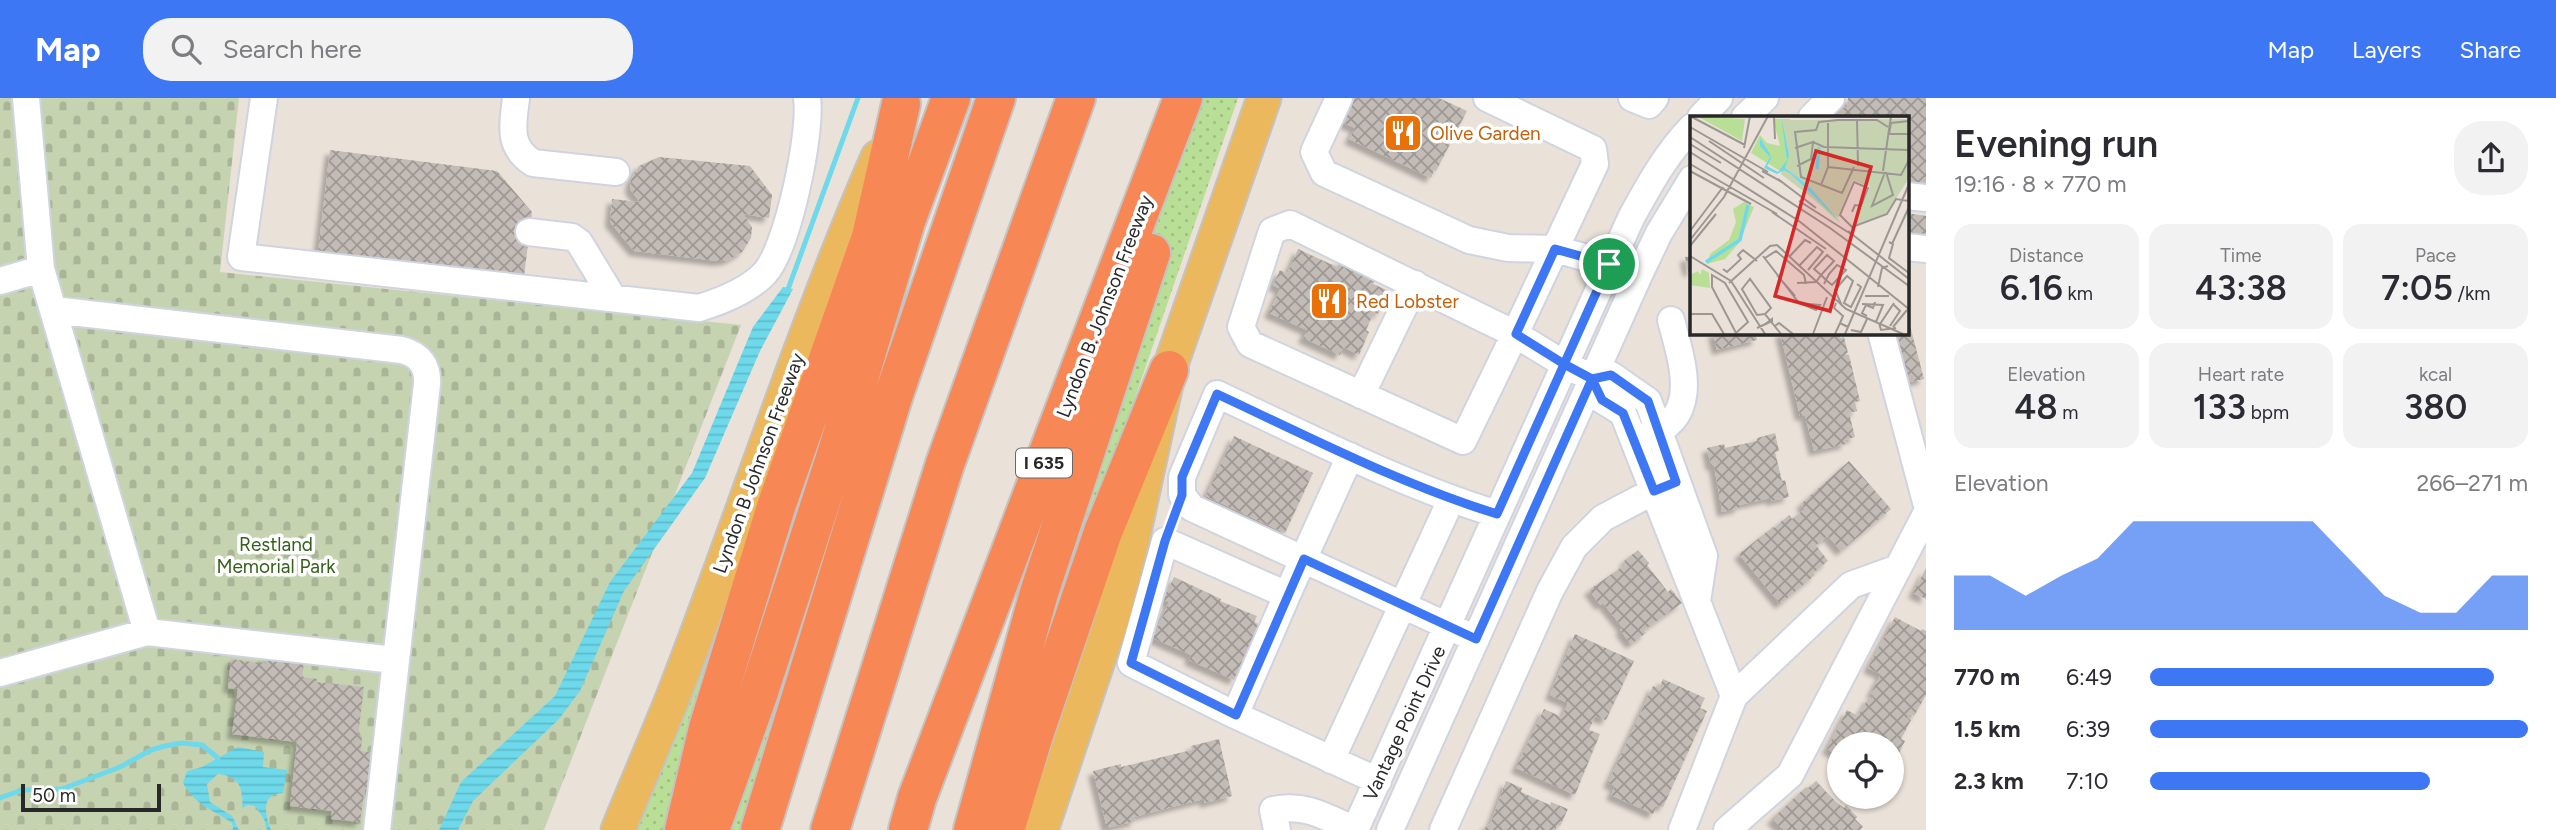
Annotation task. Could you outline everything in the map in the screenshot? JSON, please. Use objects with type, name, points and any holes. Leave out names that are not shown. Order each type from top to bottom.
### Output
[{"type":"highway","points":[[710,830],[837,452],[906,220],[951,98]]},
{"type":"highway","points":[[760,830],[894,394],[996,98]]},
{"type":"highway","points":[[830,830],[945,464],[1076,98]]},
{"type":"highway","name":"Lyndon B. Johnson Freeway","points":[[908,830],[917,798],[1183,98]]},
{"type":"highway","points":[[973,830],[1039,593],[1204,98]]},
{"type":"highway","points":[[684,830],[708,728],[777,504],[871,237],[902,101]]},
{"type":"highway","points":[[1005,830],[1033,737],[1104,532],[1169,370]]},
{"type":"main road","points":[[1041,830],[1115,606],[1169,370],[1264,98]]},
{"type":"main road","name":"Lyndon B Johnson Freeway","points":[[618,830],[673,696],[830,273],[902,101]]},
{"type":"street","points":[[26,98],[41,269],[147,632]]},
{"type":"street","points":[[264,98],[242,257],[699,307],[729,298],[757,280],[767,270],[782,240],[805,151],[807,98]]},
{"type":"street","points":[[516,98],[513,130],[518,150],[526,158],[533,163],[615,172]]},
{"type":"street","points":[[1339,98],[1314,152],[1324,173],[1469,240],[1508,248],[1555,249],[1609,264]]},
{"type":"street","points":[[1487,98],[1593,149],[1595,164],[1516,334],[1463,441],[1250,344],[1241,327],[1272,231],[1290,224],[1516,334],[1592,379],[1602,400],[1623,413],[1646,436],[1665,487],[1704,556],[1697,601],[1734,696]]},
{"type":"street","points":[[1632,98],[1649,105],[1655,98]]},
{"type":"street","points":[[1701,116],[1719,98]]},
{"type":"street","points":[[1746,116],[1765,98]]},
{"type":"street","points":[[1813,116],[1831,98]]},
{"type":"street","name":"Vantage Point Drive","points":[[1355,830],[1609,264],[1653,178],[1687,140]]},
{"type":"street","name":"Vantage Point Drive","points":[[1390,830],[1659,233],[1690,182]]},
{"type":"street","points":[[529,232],[572,237],[579,242],[613,298]]},
{"type":"street","points":[[0,281],[41,269]]},
{"type":"street","points":[[1361,395],[1415,284]]},
{"type":"street","points":[[54,310],[402,349],[417,356],[426,369],[428,384],[394,660],[377,830]]},
{"type":"street","points":[[1646,436],[1671,423],[1685,394],[1685,376],[1671,320]]},
{"type":"street","points":[[1882,334],[1926,502]]},
{"type":"street","points":[[1378,780],[1131,663],[1165,541],[1182,495],[1182,477],[1217,394],[1451,500],[1497,514]]},
{"type":"street","points":[[1236,715],[1350,456]]},
{"type":"street","points":[[1443,830],[1550,591],[1574,547],[1603,518],[1665,487]]},
{"type":"street","points":[[1182,495],[1192,508],[1476,639]]},
{"type":"street","points":[[1331,760],[1451,500]]},
{"type":"street","points":[[1727,830],[1790,775],[1926,514]]},
{"type":"street","points":[[1165,541],[1287,595]]},
{"type":"street","points":[[1682,830],[1734,696],[1851,585],[1898,568]]},
{"type":"street","points":[[0,673],[147,632],[394,660]]},
{"type":"street","points":[[1277,830],[1273,810],[1295,807],[1304,808],[1355,830]]},
{"type":"green space","name":"Restland Memorial Park","points":[[0,98],[239,98],[220,272],[741,325],[544,830],[0,830]]},
{"type":"green space","points":[[1165,98],[1238,98],[992,814]]},
{"type":"green space","points":[[798,395],[666,830],[636,830]]},
{"type":"green space","points":[[799,637],[742,830],[730,830]]},
{"type":"water","points":[[783,287],[793,289],[760,351],[705,478],[624,591],[580,691],[559,719],[473,801],[458,830],[439,830],[461,782],[555,696],[610,582],[692,473],[753,327]]},
{"type":"water","points":[[238,747],[264,752],[263,767],[287,770],[283,793],[271,797],[266,806],[271,830],[267,830],[264,819],[255,806],[242,808],[241,789],[231,777],[218,774],[207,784],[210,802],[232,816],[239,830],[233,830],[232,823],[199,802],[183,783],[187,771],[202,767]]},
{"type":"building","name":"Olive Garden","points":[[1353,98],[1439,98],[1467,111],[1431,178],[1349,139],[1355,128],[1342,122]]},
{"type":"building","points":[[1848,98],[1926,98],[1926,184],[1909,181],[1909,116],[1829,116],[1831,107],[1847,108]]},
{"type":"building","points":[[330,150],[497,171],[532,212],[524,276],[318,253]]},
{"type":"building","points":[[659,157],[750,166],[772,195],[769,218],[743,214],[752,227],[751,238],[742,252],[728,260],[718,261],[634,251],[610,222],[612,199],[640,202],[630,189],[631,180],[639,166]]},
{"type":"building","points":[[1909,213],[1926,216],[1926,239],[1909,236]]},
{"type":"building","name":"Red Lobster","points":[[1298,249],[1337,267],[1340,260],[1376,277],[1373,284],[1389,291],[1378,314],[1374,312],[1359,355],[1343,347],[1340,355],[1303,338],[1307,330],[1269,313],[1280,289],[1273,285],[1280,270],[1287,274]]},
{"type":"building","points":[[1690,256],[1690,272],[1688,272],[1685,257]]},
{"type":"building","points":[[1909,322],[1924,379],[1905,383],[1893,334],[1909,334]]},
{"type":"building","points":[[1713,334],[1756,334],[1757,340],[1717,350]]},
{"type":"building","points":[[1780,334],[1844,334],[1840,338],[1844,337],[1848,353],[1845,354],[1849,355],[1860,401],[1855,402],[1857,411],[1849,413],[1855,437],[1845,440],[1846,444],[1814,451],[1805,415],[1800,416]]},
{"type":"building","points":[[1775,433],[1779,451],[1775,452],[1789,497],[1739,505],[1739,508],[1722,512],[1714,465],[1711,466],[1707,448],[1724,444],[1725,448],[1757,441],[1757,438]]},
{"type":"building","points":[[1234,436],[1313,473],[1285,533],[1206,496]]},
{"type":"building","points":[[1849,461],[1891,509],[1841,551],[1828,536],[1816,545],[1828,561],[1780,604],[1739,554],[1789,515],[1792,519],[1805,509],[1801,504]]},
{"type":"building","points":[[1638,550],[1668,592],[1671,589],[1682,603],[1644,630],[1646,633],[1631,644],[1620,630],[1623,628],[1589,590],[1626,564],[1624,561]]},
{"type":"building","points":[[1926,568],[1926,599],[1913,593]]},
{"type":"building","points":[[1174,577],[1221,599],[1220,601],[1257,616],[1254,622],[1262,626],[1234,680],[1189,660],[1191,655],[1153,638],[1169,602],[1163,600]]},
{"type":"building","points":[[1895,617],[1926,631],[1926,695],[1914,716],[1910,714],[1907,718],[1911,720],[1904,733],[1836,732],[1847,710],[1858,716],[1869,697],[1873,699],[1875,696],[1871,693],[1881,674],[1868,668]]},
{"type":"building","points":[[1575,634],[1634,661],[1606,720],[1595,716],[1589,730],[1600,734],[1575,795],[1516,768],[1544,709],[1562,717],[1568,703],[1550,695]]},
{"type":"building","points":[[267,657],[304,662],[302,677],[317,679],[316,682],[364,687],[358,736],[362,736],[361,751],[377,753],[372,790],[365,789],[360,822],[331,819],[332,811],[290,806],[297,742],[232,734],[238,689],[228,688],[231,659],[266,664]]},
{"type":"building","points":[[1663,679],[1705,698],[1700,708],[1707,711],[1663,807],[1657,805],[1653,814],[1611,795],[1615,786],[1608,783],[1653,686],[1659,688]]},
{"type":"building","points":[[1219,739],[1232,796],[1205,803],[1204,799],[1176,806],[1134,817],[1136,821],[1107,828],[1093,771],[1192,750],[1191,746]]},
{"type":"building","points":[[1506,781],[1522,788],[1521,792],[1550,805],[1551,802],[1568,809],[1560,826],[1557,825],[1555,830],[1484,830],[1487,824],[1490,825]]},
{"type":"building","points":[[1816,781],[1827,793],[1827,809],[1850,809],[1863,827],[1860,830],[1780,830],[1782,829],[1772,819]]},
{"type":"waterway","points":[[787,292],[858,98]]},
{"type":"waterway","points":[[0,798],[22,790],[62,789],[165,746],[182,743],[202,745],[218,758]]},
{"type":"place","name":"Olive Garden","points":[[1403,133]]},
{"type":"place","name":"Red Lobster","points":[[1329,301]]},
{"type":"route","points":[[1609,264],[1555,249],[1516,334],[1564,364],[1592,379],[1611,375],[1648,401],[1676,482],[1654,491],[1623,413],[1602,400],[1592,379],[1476,639],[1304,559],[1236,715],[1131,663],[1165,541],[1182,495],[1182,477],[1217,394],[1399,479],[1451,500],[1497,514],[1564,364],[1609,264]]}]
